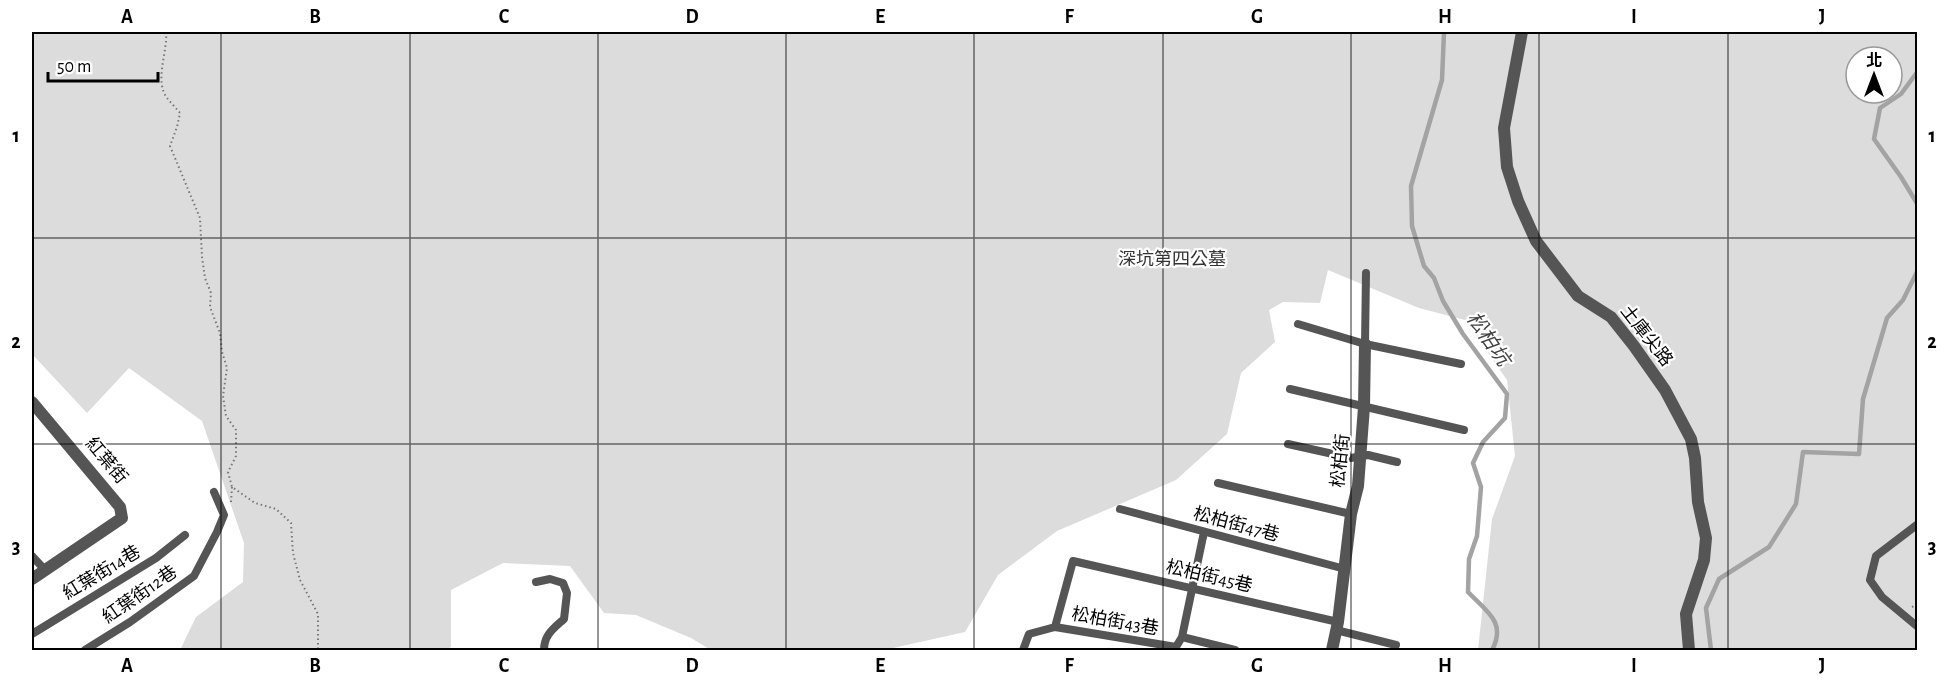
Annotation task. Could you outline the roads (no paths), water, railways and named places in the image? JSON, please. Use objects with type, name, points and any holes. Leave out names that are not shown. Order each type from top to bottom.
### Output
[{"type":"street","name":"土庫尖路","points":[[1522,32],[1503,128],[1507,167],[1518,201],[1536,241],[1578,296],[1611,317],[1634,346],[1665,390],[1691,439],[1695,458],[1698,502],[1706,538],[1704,560],[1686,614],[1689,651]]},
{"type":"street","name":"松柏街","points":[[1332,651],[1351,514],[1358,486],[1364,407],[1365,344]]},
{"type":"street","name":"紅葉街","points":[[32,403],[120,507],[122,518],[32,579]]},
{"type":"lane","name":"松柏街","points":[[1365,344],[1366,273]]},
{"type":"lane","points":[[1298,324],[1365,344],[1461,364]]},
{"type":"lane","points":[[1290,389],[1464,430]]},
{"type":"lane","points":[[1288,444],[1350,458],[1368,455],[1397,462]]},
{"type":"lane","points":[[1218,483],[1351,514]]},
{"type":"lane","name":"紅葉街12巷","points":[[85,651],[194,576],[224,515],[214,492]]},
{"type":"lane","name":"松柏街47巷","points":[[1120,508],[1345,569]]},
{"type":"lane","points":[[1917,524],[1876,556],[1870,580],[1881,597],[1917,627]]},
{"type":"lane","points":[[1182,637],[1204,532]]},
{"type":"lane","name":"紅葉街14巷","points":[[32,634],[156,558],[185,535]]},
{"type":"lane","points":[[32,556],[45,570]]},
{"type":"lane","name":"松柏街45巷","points":[[1055,627],[1073,561],[1192,588],[1337,626],[1396,645]]},
{"type":"lane","points":[[536,582],[550,579],[563,583],[567,593],[564,619],[544,641],[544,651]]},
{"type":"lane","points":[[1023,651],[1029,634],[1055,627]]},
{"type":"lane","name":"松柏街43巷","points":[[1055,627],[1176,647],[1182,637],[1235,651]]},
{"type":"waterway","name":"松柏坑","points":[[1444,32],[1442,80],[1411,186],[1412,226],[1424,266],[1434,278],[1443,301],[1463,334],[1507,394],[1505,418],[1483,442],[1473,463],[1481,487],[1477,536],[1469,559],[1468,592],[1496,624],[1496,640],[1492,650]]},
{"type":"waterway","points":[[1918,71],[1901,94],[1880,108],[1874,139],[1918,205]]},
{"type":"waterway","points":[[1711,650],[1706,608],[1719,579],[1769,547],[1796,504],[1803,452],[1859,454],[1863,399],[1887,318],[1903,300],[1918,270]]},
{"type":"park label","name":"深坑第四公墓","points":[[1172,260]]}]
